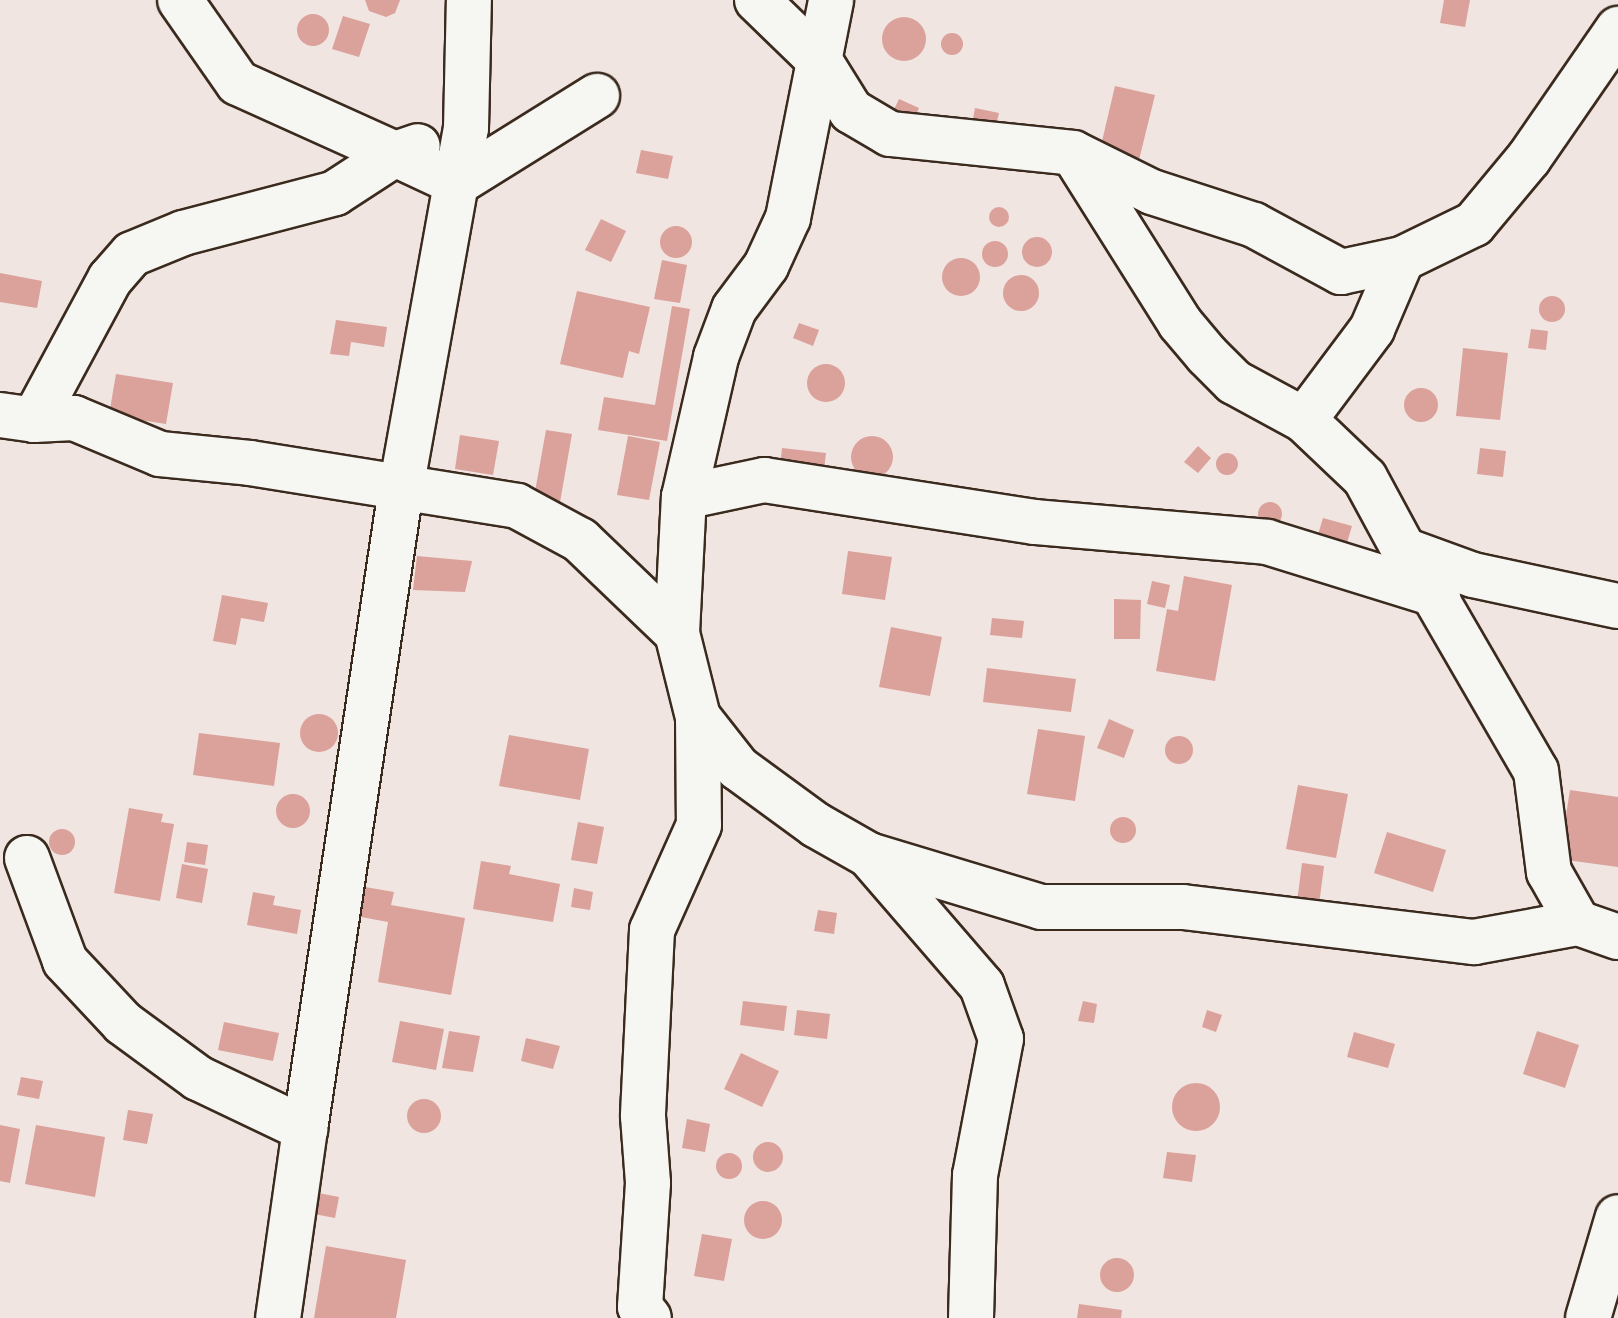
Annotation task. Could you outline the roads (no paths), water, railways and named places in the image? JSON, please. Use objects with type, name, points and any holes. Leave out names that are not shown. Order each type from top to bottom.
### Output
[{"type":"street","points":[[180,0],[238,83],[457,183]]},
{"type":"street","points":[[278,1318],[401,489],[466,128],[469,0]]},
{"type":"street","points":[[757,0],[820,61],[851,111],[890,134],[1073,153],[1152,192],[1254,225],[1341,272],[1402,259],[1474,224],[1529,158],[1618,29]]},
{"type":"street","points":[[643,1314],[648,1183],[643,1116],[652,930],[699,825],[698,717],[677,633],[684,497],[720,345],[734,309],[766,266],[788,218],[831,0]]},
{"type":"street","points":[[457,183],[597,96]]},
{"type":"street","points":[[17,418],[110,279],[132,254],[183,233],[335,193],[395,154],[466,128]]},
{"type":"street","points":[[1073,153],[1180,323],[1207,355],[1234,382],[1304,420],[1365,478],[1404,550],[1438,595],[1536,771],[1549,872],[1598,930]]},
{"type":"street","points":[[1304,420],[1372,329],[1402,259]]},
{"type":"street","points":[[17,418],[74,418],[160,454],[250,463],[517,506],[580,540],[677,633]]},
{"type":"street","points":[[684,497],[764,480],[1035,522],[1267,542],[1438,595]]},
{"type":"street","points":[[1404,550],[1473,575],[1618,606]]},
{"type":"street","points":[[698,717],[738,768],[816,825],[869,855],[1041,907],[1183,907],[1474,942],[1598,930]]},
{"type":"street","points":[[869,855],[982,986],[1001,1039],[975,1175],[971,1318]]},
{"type":"street","points":[[27,858],[65,961],[123,1023],[198,1078],[305,1129]]},
{"type":"street","points":[[1588,1318],[1618,1217]]}]
